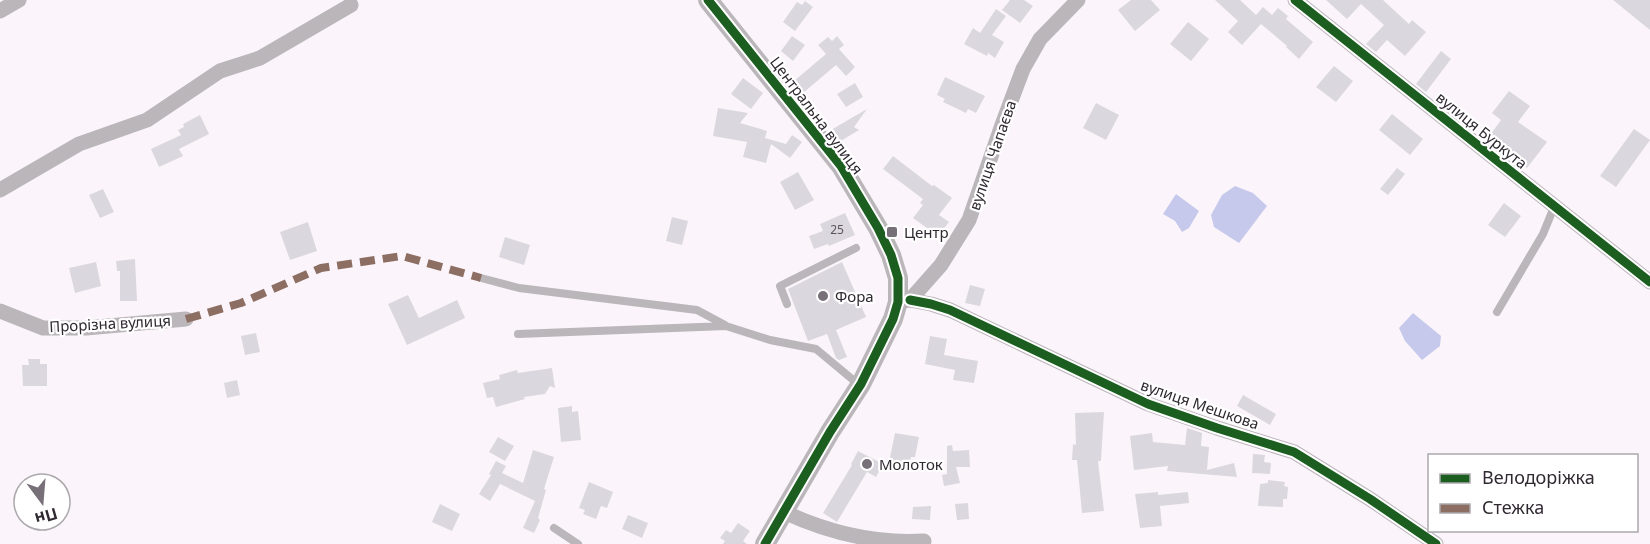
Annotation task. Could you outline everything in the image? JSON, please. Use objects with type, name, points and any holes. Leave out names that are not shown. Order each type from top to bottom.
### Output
[{"type":"street","points":[[0,11],[19,0]]},
{"type":"street","name":"Центральна вулиця","points":[[708,0],[841,166],[878,228],[891,255],[904,301],[893,318],[861,384],[830,432],[765,544]]},
{"type":"street","name":"вулиця Чапаєва","points":[[904,301],[941,265],[969,220],[1023,69],[1040,39],[1078,0]]},
{"type":"street","name":"вулиця Буркута","points":[[1295,0],[1650,282]]},
{"type":"street","points":[[0,190],[79,144],[147,120],[220,70],[260,58],[351,5]]},
{"type":"street","name":"вулиця Мешкова","points":[[904,301],[931,304],[950,310],[1148,404],[1294,452],[1436,544]]},
{"type":"street","name":"Прорізна вулиця","points":[[0,311],[43,327],[97,327],[186,319]]},
{"type":"street","points":[[784,512],[845,535],[879,541],[924,541]]},
{"type":"lane","points":[[1497,312],[1543,234],[1554,207]]},
{"type":"lane","points":[[788,304],[780,286],[856,248]]},
{"type":"lane","points":[[481,278],[519,288],[697,310],[726,326],[770,340],[816,349],[861,384]]},
{"type":"lane","points":[[518,334],[726,326]]},
{"type":"lane","points":[[554,528],[578,544]]},
{"type":"water","points":[[1235,186],[1253,193],[1267,206],[1239,243],[1214,227],[1211,215],[1222,195]]},
{"type":"water","points":[[1176,194],[1199,211],[1189,228],[1182,232],[1175,221],[1163,214]]},
{"type":"water","points":[[1413,313],[1441,336],[1440,346],[1422,360],[1405,341],[1399,328]]},
{"type":"building","points":[[1010,0],[1024,0],[1033,6],[1020,23],[1002,10]]},
{"type":"building","points":[[1131,0],[1151,0],[1160,10],[1135,31],[1118,10]]},
{"type":"building","points":[[1215,0],[1240,0],[1256,15],[1263,7],[1272,15],[1278,8],[1288,16],[1286,19],[1313,42],[1299,59],[1261,24],[1242,45],[1228,32],[1238,21]]},
{"type":"building","points":[[1326,0],[1383,0],[1409,24],[1412,20],[1426,32],[1405,56],[1387,40],[1376,52],[1366,44],[1384,25],[1361,4],[1347,19]]},
{"type":"building","points":[[1613,0],[1650,0],[1650,30]]},
{"type":"building","points":[[805,1],[813,7],[795,31],[783,22],[797,2],[802,5]]},
{"type":"building","points":[[996,9],[1006,16],[992,35],[1004,42],[995,58],[964,44],[973,28],[980,33]]},
{"type":"building","points":[[1188,22],[1209,39],[1191,61],[1170,44]]},
{"type":"building","points":[[792,36],[805,45],[793,61],[781,51]]},
{"type":"building","points":[[837,36],[844,45],[839,49],[855,67],[846,76],[836,65],[803,93],[794,81],[826,54],[818,45],[828,37],[832,41]]},
{"type":"building","points":[[1441,51],[1451,59],[1426,92],[1416,84]]},
{"type":"building","points":[[1334,66],[1353,81],[1336,102],[1316,87]]},
{"type":"building","points":[[945,77],[985,96],[976,113],[968,109],[966,113],[943,102],[945,99],[937,95]]},
{"type":"building","points":[[743,78],[763,93],[751,109],[731,94]]},
{"type":"building","points":[[855,83],[863,97],[846,107],[837,94]]},
{"type":"building","points":[[1509,91],[1530,106],[1518,122],[1547,142],[1527,168],[1488,138],[1501,120],[1492,113]]},
{"type":"building","points":[[1096,103],[1119,115],[1106,140],[1083,128]]},
{"type":"building","points":[[718,108],[748,113],[740,123],[767,131],[765,138],[786,144],[792,135],[802,142],[790,158],[771,144],[766,163],[743,157],[747,142],[713,136]]},
{"type":"building","points":[[867,109],[854,127],[859,130],[839,142],[831,130]]},
{"type":"building","points":[[1392,114],[1423,139],[1410,155],[1379,130]]},
{"type":"building","points":[[200,115],[209,134],[179,149],[183,156],[159,167],[151,149],[181,135],[178,130],[184,127],[183,124]]},
{"type":"building","points":[[1634,129],[1650,140],[1616,187],[1600,176]]},
{"type":"building","points":[[893,156],[932,186],[934,185],[952,198],[939,215],[949,222],[938,236],[913,218],[923,205],[920,203],[923,199],[883,169]]},
{"type":"building","points":[[1397,168],[1405,174],[1388,195],[1380,189]]},
{"type":"building","points":[[798,172],[814,200],[795,210],[780,182]]},
{"type":"building","points":[[103,189],[114,212],[100,218],[89,195]]},
{"type":"building","points":[[1504,203],[1521,216],[1505,237],[1488,225]]},
{"type":"building","points":[[845,213],[855,235],[829,246],[828,244],[814,249],[809,236],[823,231],[820,224]]},
{"type":"building","points":[[672,217],[688,221],[682,245],[666,241]]},
{"type":"building","points":[[308,222],[317,251],[290,260],[280,232]]},
{"type":"building","points":[[505,237],[530,245],[524,265],[499,257]]},
{"type":"building","points":[[135,259],[137,301],[120,301],[120,271],[117,271],[116,261]]},
{"type":"building","points":[[96,262],[101,286],[75,293],[69,268]]},
{"type":"building","name":"Фора","points":[[842,262],[866,317],[836,330],[847,357],[839,360],[836,358],[827,334],[808,341],[788,289]]},
{"type":"building","points":[[970,285],[985,289],[980,306],[965,303]]},
{"type":"building","points":[[408,295],[419,318],[457,300],[465,318],[407,345],[388,304]]},
{"type":"building","points":[[256,333],[260,352],[245,355],[241,336]]},
{"type":"building","points":[[930,336],[947,339],[944,355],[978,361],[974,383],[953,380],[955,370],[925,364]]},
{"type":"building","points":[[28,359],[40,359],[40,364],[47,364],[47,386],[23,386],[22,365],[29,365]]},
{"type":"building","points":[[552,368],[555,388],[550,386],[545,394],[524,397],[525,399],[496,407],[493,397],[487,398],[483,383],[500,379],[499,375],[517,370],[518,373]]},
{"type":"building","points":[[237,380],[240,395],[227,398],[224,383]]},
{"type":"building","points":[[1243,395],[1276,414],[1270,425],[1237,406]]},
{"type":"building","points":[[572,406],[572,412],[578,411],[581,440],[561,442],[558,408]]},
{"type":"building","points":[[1104,412],[1101,461],[1098,461],[1104,511],[1082,513],[1077,460],[1072,460],[1073,444],[1076,445],[1075,413]]},
{"type":"building","points":[[1187,428],[1202,433],[1201,446],[1209,447],[1207,470],[1234,463],[1237,477],[1167,471],[1168,466],[1134,470],[1130,436],[1152,433],[1153,442],[1185,445]]},
{"type":"building","points":[[895,433],[919,437],[915,457],[911,457],[908,468],[889,462]]},
{"type":"building","points":[[498,437],[514,446],[505,461],[489,452]]},
{"type":"building","points":[[952,445],[953,451],[969,450],[970,467],[956,467],[960,483],[944,486],[942,475],[947,474],[947,446]]},
{"type":"building","points":[[533,450],[554,457],[544,489],[546,490],[538,518],[540,520],[534,533],[523,528],[535,501],[500,484],[490,501],[479,494],[491,475],[489,474],[496,461],[506,466],[502,473],[523,483]]},
{"type":"building","points":[[858,451],[883,464],[876,477],[867,472],[837,522],[823,513]]},
{"type":"building","points":[[1253,454],[1265,455],[1264,462],[1271,463],[1270,474],[1252,473]]},
{"type":"building","points":[[1268,480],[1285,482],[1284,486],[1288,487],[1287,499],[1283,499],[1283,507],[1258,506],[1260,484],[1268,483]]},
{"type":"building","points":[[589,482],[613,492],[607,508],[601,506],[596,519],[583,514],[585,510],[579,508]]},
{"type":"building","points":[[1158,492],[1158,495],[1188,492],[1189,503],[1160,506],[1162,526],[1140,528],[1135,494]]},
{"type":"building","points":[[968,503],[969,519],[957,520],[955,504]]},
{"type":"building","points":[[440,504],[460,514],[452,531],[432,522]]},
{"type":"building","points":[[931,506],[930,520],[912,519],[913,507]]},
{"type":"building","points":[[628,515],[648,523],[642,538],[622,529]]},
{"type":"building","points":[[738,523],[750,531],[743,541],[747,544],[723,544],[725,541],[720,538],[726,530],[731,533]]},
{"type":"marked path","points":[[186,319],[241,303],[321,268],[402,256],[481,278]]},
{"type":"cycle path","points":[[708,0],[841,166],[878,228],[891,255],[898,278],[898,302],[893,319],[861,384],[830,432],[765,544]]},
{"type":"cycle path","points":[[1295,0],[1650,282]]},
{"type":"cycle path","points":[[910,300],[950,310],[1148,404],[1294,452],[1370,499],[1436,544]]},
{"type":"place","name":"Центр","points":[[892,232]]},
{"type":"place","name":"Фора","points":[[823,296]]},
{"type":"place","name":"Молоток","points":[[867,464]]}]
